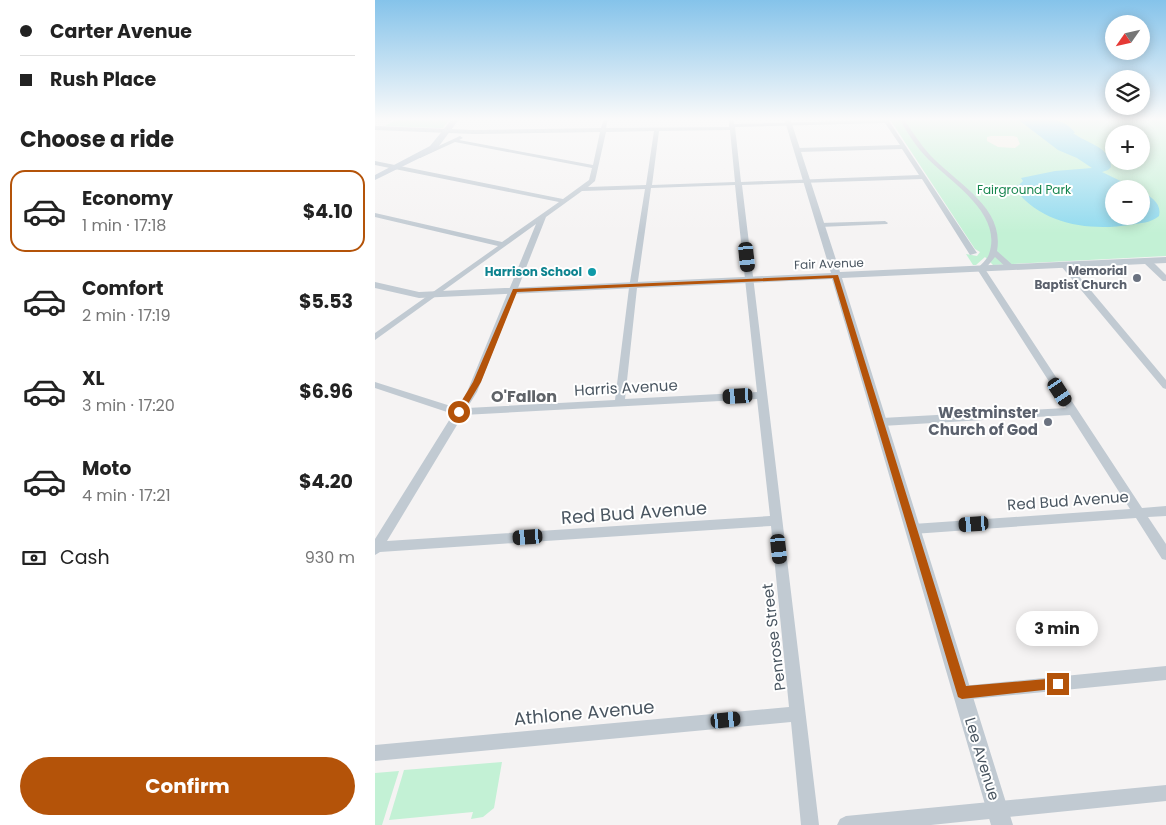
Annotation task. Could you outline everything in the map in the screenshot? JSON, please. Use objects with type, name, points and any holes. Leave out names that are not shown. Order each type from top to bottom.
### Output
[{"type":"main road","points":[[375,178],[418,157]]},
{"type":"street","points":[[538,156],[595,167]]},
{"type":"street","points":[[375,337],[592,181],[598,156]]},
{"type":"street","points":[[619,403],[653,156]]},
{"type":"street","name":"Penrose Street","points":[[736,156],[775,521],[810,825]]},
{"type":"street","name":"Lee Avenue","points":[[800,156],[999,817]]},
{"type":"street","points":[[909,156],[973,253]]},
{"type":"street","points":[[929,156],[977,200],[985,210],[994,233],[994,252],[981,269],[1166,556]]},
{"type":"street","points":[[375,163],[564,201]]},
{"type":"street","points":[[581,189],[923,177]]},
{"type":"street","points":[[375,215],[504,245]]},
{"type":"street","points":[[375,548],[477,382],[543,216]]},
{"type":"street","points":[[821,225],[885,222]]},
{"type":"street","points":[[994,252],[1011,267]]},
{"type":"street","points":[[1147,260],[1166,279]]},
{"type":"street","name":"Fair Avenue","points":[[375,285],[409,294],[435,294],[1166,260]]},
{"type":"street","points":[[1065,264],[1166,386]]},
{"type":"street","name":"Harris Avenue","points":[[375,385],[459,412],[763,395]]},
{"type":"street","points":[[881,422],[1072,411]]},
{"type":"street","name":"Red Bud Avenue","points":[[913,529],[1166,511]]},
{"type":"street","name":"Red Bud Avenue","points":[[375,548],[775,521]]},
{"type":"street","points":[[962,693],[1166,673]]},
{"type":"street","name":"Athlone Avenue","points":[[375,753],[798,714]]},
{"type":"street","points":[[846,825],[999,817],[1166,792]]},
{"type":"green space","name":"Fairground Park","points":[[914,156],[1105,156],[1105,170],[1150,170],[1150,156],[1166,156],[1166,256],[993,265],[985,257],[976,265],[973,265],[966,254],[977,256],[980,252],[975,249]]},
{"type":"green space","points":[[502,762],[494,808],[483,817],[471,819],[473,812],[389,820],[404,770]]},
{"type":"green space","points":[[399,771],[382,825],[375,825],[375,773]]},
{"type":"water","points":[[1073,156],[1105,156],[1105,170],[1108,170],[1102,172],[1118,180],[1105,180],[1105,225],[1130,225],[1099,227],[1067,223],[1039,211],[1015,189],[1015,185],[1019,185],[1023,181],[1021,178],[1055,171],[1092,168]]},
{"type":"water","points":[[1150,197],[1159,207],[1159,216],[1150,221]]},
{"type":"place","name":"Harrison School","points":[[592,272]]},
{"type":"place","name":"Memorial Baptist Church","points":[[1137,278]]},
{"type":"place","name":"Westminster Church of God","points":[[1048,422]]},
{"type":"district","name":"O'Fallon","points":[[524,396]]},
{"type":"route","points":[[459,412],[477,382],[515,290],[836,276],[962,693],[1058,684]]}]
